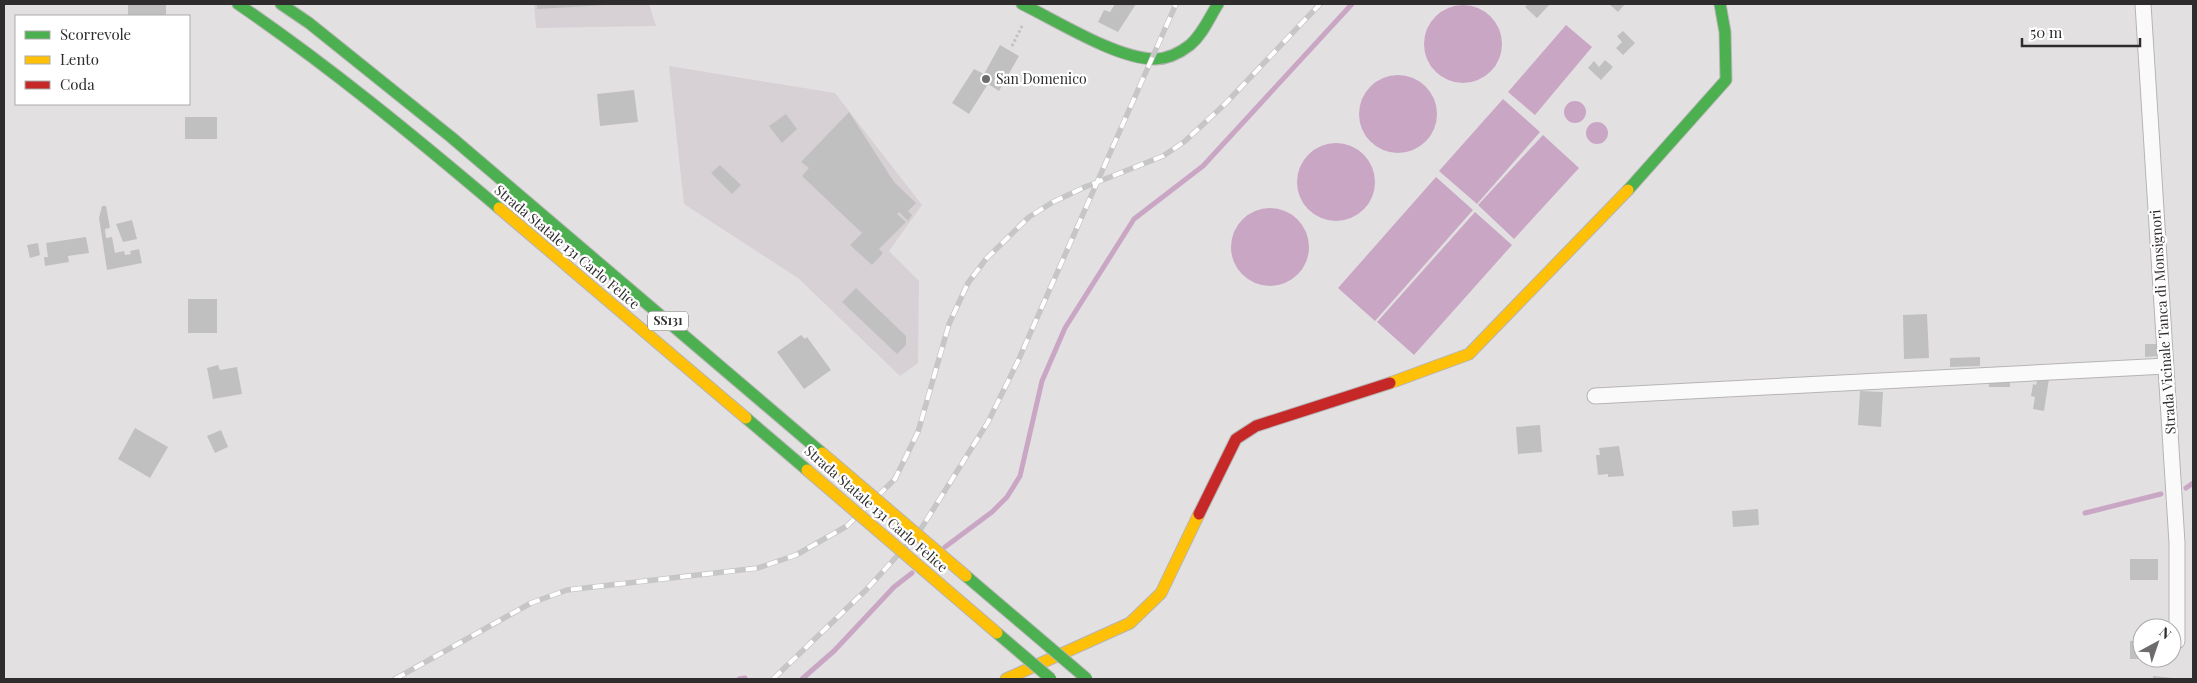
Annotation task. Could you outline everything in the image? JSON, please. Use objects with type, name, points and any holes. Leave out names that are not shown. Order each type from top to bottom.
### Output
[{"type":"main road","name":"Strada Statale 131 Carlo Felice","points":[[238,4],[295,43],[375,104],[1051,679]]},
{"type":"main road","name":"Strada Statale 131 Carlo Felice","points":[[281,4],[389,86],[514,190],[1087,679]]},
{"type":"main road","points":[[1027,6],[1124,52],[1151,60],[1160,59],[1177,52],[1193,42],[1218,4]]},
{"type":"main road","points":[[1006,679],[1130,623],[1161,593],[1236,439],[1256,426],[1399,380],[1468,354],[1642,176],[1726,80],[1725,32],[1720,4]]},
{"type":"street","name":"Strada Vicinale Tanca di Monsignori","points":[[2143,4],[2177,543],[2177,618]]},
{"type":"street","points":[[1594,396],[2166,366]]},
{"type":"path","points":[[1012,46],[1027,6]]},
{"type":"shaded area","points":[[534,4],[649,4],[656,26],[536,28]]},
{"type":"shaded area","points":[[1463,5],[1478,8],[1495,22],[1499,29],[1502,44],[1499,59],[1485,76],[1478,80],[1463,83],[1448,80],[1431,66],[1427,59],[1424,44],[1427,29],[1441,12],[1448,8]]},
{"type":"shaded area","points":[[1566,25],[1592,47],[1535,115],[1508,92]]},
{"type":"shaded area","points":[[669,66],[835,93],[922,205],[889,251],[919,281],[918,363],[900,376],[798,278],[684,204]]},
{"type":"shaded area","points":[[1398,75],[1413,78],[1430,92],[1434,99],[1437,114],[1434,129],[1420,146],[1413,150],[1398,153],[1383,150],[1366,136],[1362,129],[1359,114],[1362,99],[1376,82],[1383,78]]},
{"type":"shaded area","points":[[1503,99],[1540,132],[1477,204],[1439,171]]},
{"type":"shaded area","points":[[1575,101],[1583,104],[1586,112],[1583,120],[1575,123],[1567,120],[1564,112],[1567,104]]},
{"type":"shaded area","points":[[1597,122],[1605,125],[1608,133],[1605,141],[1597,144],[1589,141],[1586,133],[1589,125]]},
{"type":"shaded area","points":[[1543,135],[1579,168],[1514,239],[1478,205]]},
{"type":"shaded area","points":[[1336,143],[1351,146],[1368,160],[1372,167],[1375,182],[1372,197],[1358,214],[1351,218],[1336,221],[1321,218],[1304,204],[1300,197],[1297,182],[1300,167],[1314,150],[1321,146]]},
{"type":"shaded area","points":[[1436,177],[1473,210],[1375,321],[1338,288]]},
{"type":"shaded area","points":[[1270,208],[1285,211],[1302,225],[1306,232],[1309,247],[1306,262],[1292,279],[1285,283],[1270,286],[1255,283],[1238,269],[1234,262],[1231,247],[1234,232],[1248,215],[1255,211]]},
{"type":"shaded area","points":[[1475,212],[1512,245],[1414,355],[1377,322]]},
{"type":"building","points":[[128,4],[166,4],[166,15],[128,15]]},
{"type":"building","points":[[537,4],[607,4],[607,5],[537,9]]},
{"type":"building","points":[[1115,4],[1136,4],[1118,32],[1098,22],[1104,10],[1110,12]]},
{"type":"building","points":[[1528,4],[1550,4],[1537,18],[1525,7]]},
{"type":"building","points":[[1609,4],[1625,4],[1618,12]]},
{"type":"building","points":[[1623,31],[1635,43],[1623,55],[1616,48],[1622,42],[1617,36]]},
{"type":"building","name":"San Domenico","points":[[1000,45],[1019,56],[999,91],[988,84],[969,114],[952,103],[974,69],[984,74]]},
{"type":"building","points":[[1605,60],[1613,67],[1601,80],[1588,68],[1594,61],[1599,67]]},
{"type":"building","points":[[634,90],[638,122],[600,126],[597,94]]},
{"type":"building","points":[[849,112],[894,182],[916,203],[908,211],[912,215],[908,221],[899,212],[897,214],[906,222],[879,249],[883,253],[872,265],[850,245],[862,233],[802,176],[809,168],[801,162]]},
{"type":"building","points":[[786,114],[797,129],[782,143],[769,126]]},
{"type":"building","points":[[185,117],[217,117],[217,139],[185,139]]},
{"type":"building","points":[[720,165],[741,185],[732,194],[711,173]]},
{"type":"building","points":[[102,206],[106,206],[110,228],[105,229],[106,238],[112,237],[115,253],[124,251],[125,255],[131,254],[130,251],[139,249],[142,263],[107,270],[99,218]]},
{"type":"building","points":[[132,220],[137,239],[123,242],[116,224]]},
{"type":"building","points":[[86,237],[89,253],[68,256],[69,262],[45,266],[44,257],[48,257],[46,243]]},
{"type":"building","points":[[38,243],[40,255],[30,258],[27,245]]},
{"type":"building","points":[[856,288],[906,336],[906,345],[897,354],[842,302]]},
{"type":"building","points":[[188,299],[217,299],[217,333],[188,333]]},
{"type":"building","points":[[1927,314],[1929,358],[1904,359],[1903,315]]},
{"type":"building","points":[[801,335],[805,339],[807,337],[831,370],[804,389],[777,352]]},
{"type":"building","points":[[2145,344],[2159,344],[2159,356],[2145,357]]},
{"type":"building","points":[[1980,357],[1980,366],[1950,367],[1950,358]]},
{"type":"building","points":[[218,365],[220,370],[237,367],[242,394],[213,399],[207,368]]},
{"type":"building","points":[[2038,377],[2049,379],[2044,411],[2033,409],[2035,397],[2031,396],[2033,384],[2036,385]]},
{"type":"building","points":[[1988,378],[2010,378],[2010,387],[1989,387]]},
{"type":"building","points":[[1860,391],[1883,392],[1881,427],[1858,425]]},
{"type":"building","points":[[1540,425],[1542,452],[1518,454],[1516,427]]},
{"type":"building","points":[[135,428],[168,447],[150,478],[118,459]]},
{"type":"building","points":[[221,430],[228,447],[215,453],[207,436]]},
{"type":"building","points":[[1619,446],[1624,476],[1608,477],[1608,474],[1598,475],[1596,455],[1600,455],[1599,448]]},
{"type":"building","points":[[1758,509],[1759,525],[1733,527],[1732,511]]},
{"type":"building","points":[[2130,559],[2158,559],[2158,580],[2130,580]]},
{"type":"building","points":[[2130,641],[2132,641],[2132,659],[2130,659]]},
{"type":"building","points":[[2153,676],[2173,678],[2173,679],[2153,679]]},
{"type":"waterway","points":[[945,547],[992,512],[1007,497],[1020,476],[1042,381],[1065,328],[1134,219],[1203,166],[1352,4]]},
{"type":"waterway","points":[[2186,488],[2193,483]]},
{"type":"waterway","points":[[2085,513],[2161,494]]},
{"type":"waterway","points":[[802,679],[834,651],[894,587],[912,573]]},
{"type":"waterway","points":[[739,679],[745,678]]},
{"type":"railway","points":[[773,679],[866,590],[919,532],[988,422],[1018,361],[1176,4]]},
{"type":"railway","points":[[395,679],[531,603],[567,590],[758,568],[796,555],[847,526],[895,479],[918,432],[949,324],[968,283],[986,259],[1029,217],[1053,202],[1163,156],[1184,142],[1225,104],[1320,4]]},
{"type":"traffic: fast","points":[[238,4],[305,52],[371,103],[499,208]]},
{"type":"traffic: fast","points":[[281,4],[309,23],[451,137],[822,453]]},
{"type":"traffic: fast","points":[[1022,4],[1105,46],[1123,53],[1155,59],[1174,55],[1195,41],[1218,4]]},
{"type":"traffic: fast","points":[[1628,190],[1726,80],[1725,32],[1720,4]]},
{"type":"traffic: fast","points":[[746,418],[807,470]]},
{"type":"traffic: fast","points":[[966,576],[1087,679]]},
{"type":"traffic: fast","points":[[997,633],[1051,679]]},
{"type":"traffic: slow","points":[[1390,383],[1469,354],[1628,190]]},
{"type":"traffic: slow","points":[[499,208],[746,418]]},
{"type":"traffic: slow","points":[[822,453],[966,576]]},
{"type":"traffic: slow","points":[[807,470],[997,633]]},
{"type":"traffic: slow","points":[[1006,679],[1130,623],[1161,593],[1199,514]]},
{"type":"traffic: jam","points":[[1199,514],[1236,439],[1256,426],[1390,383]]},
{"type":"place","name":"San Domenico","points":[[986,79]]}]
